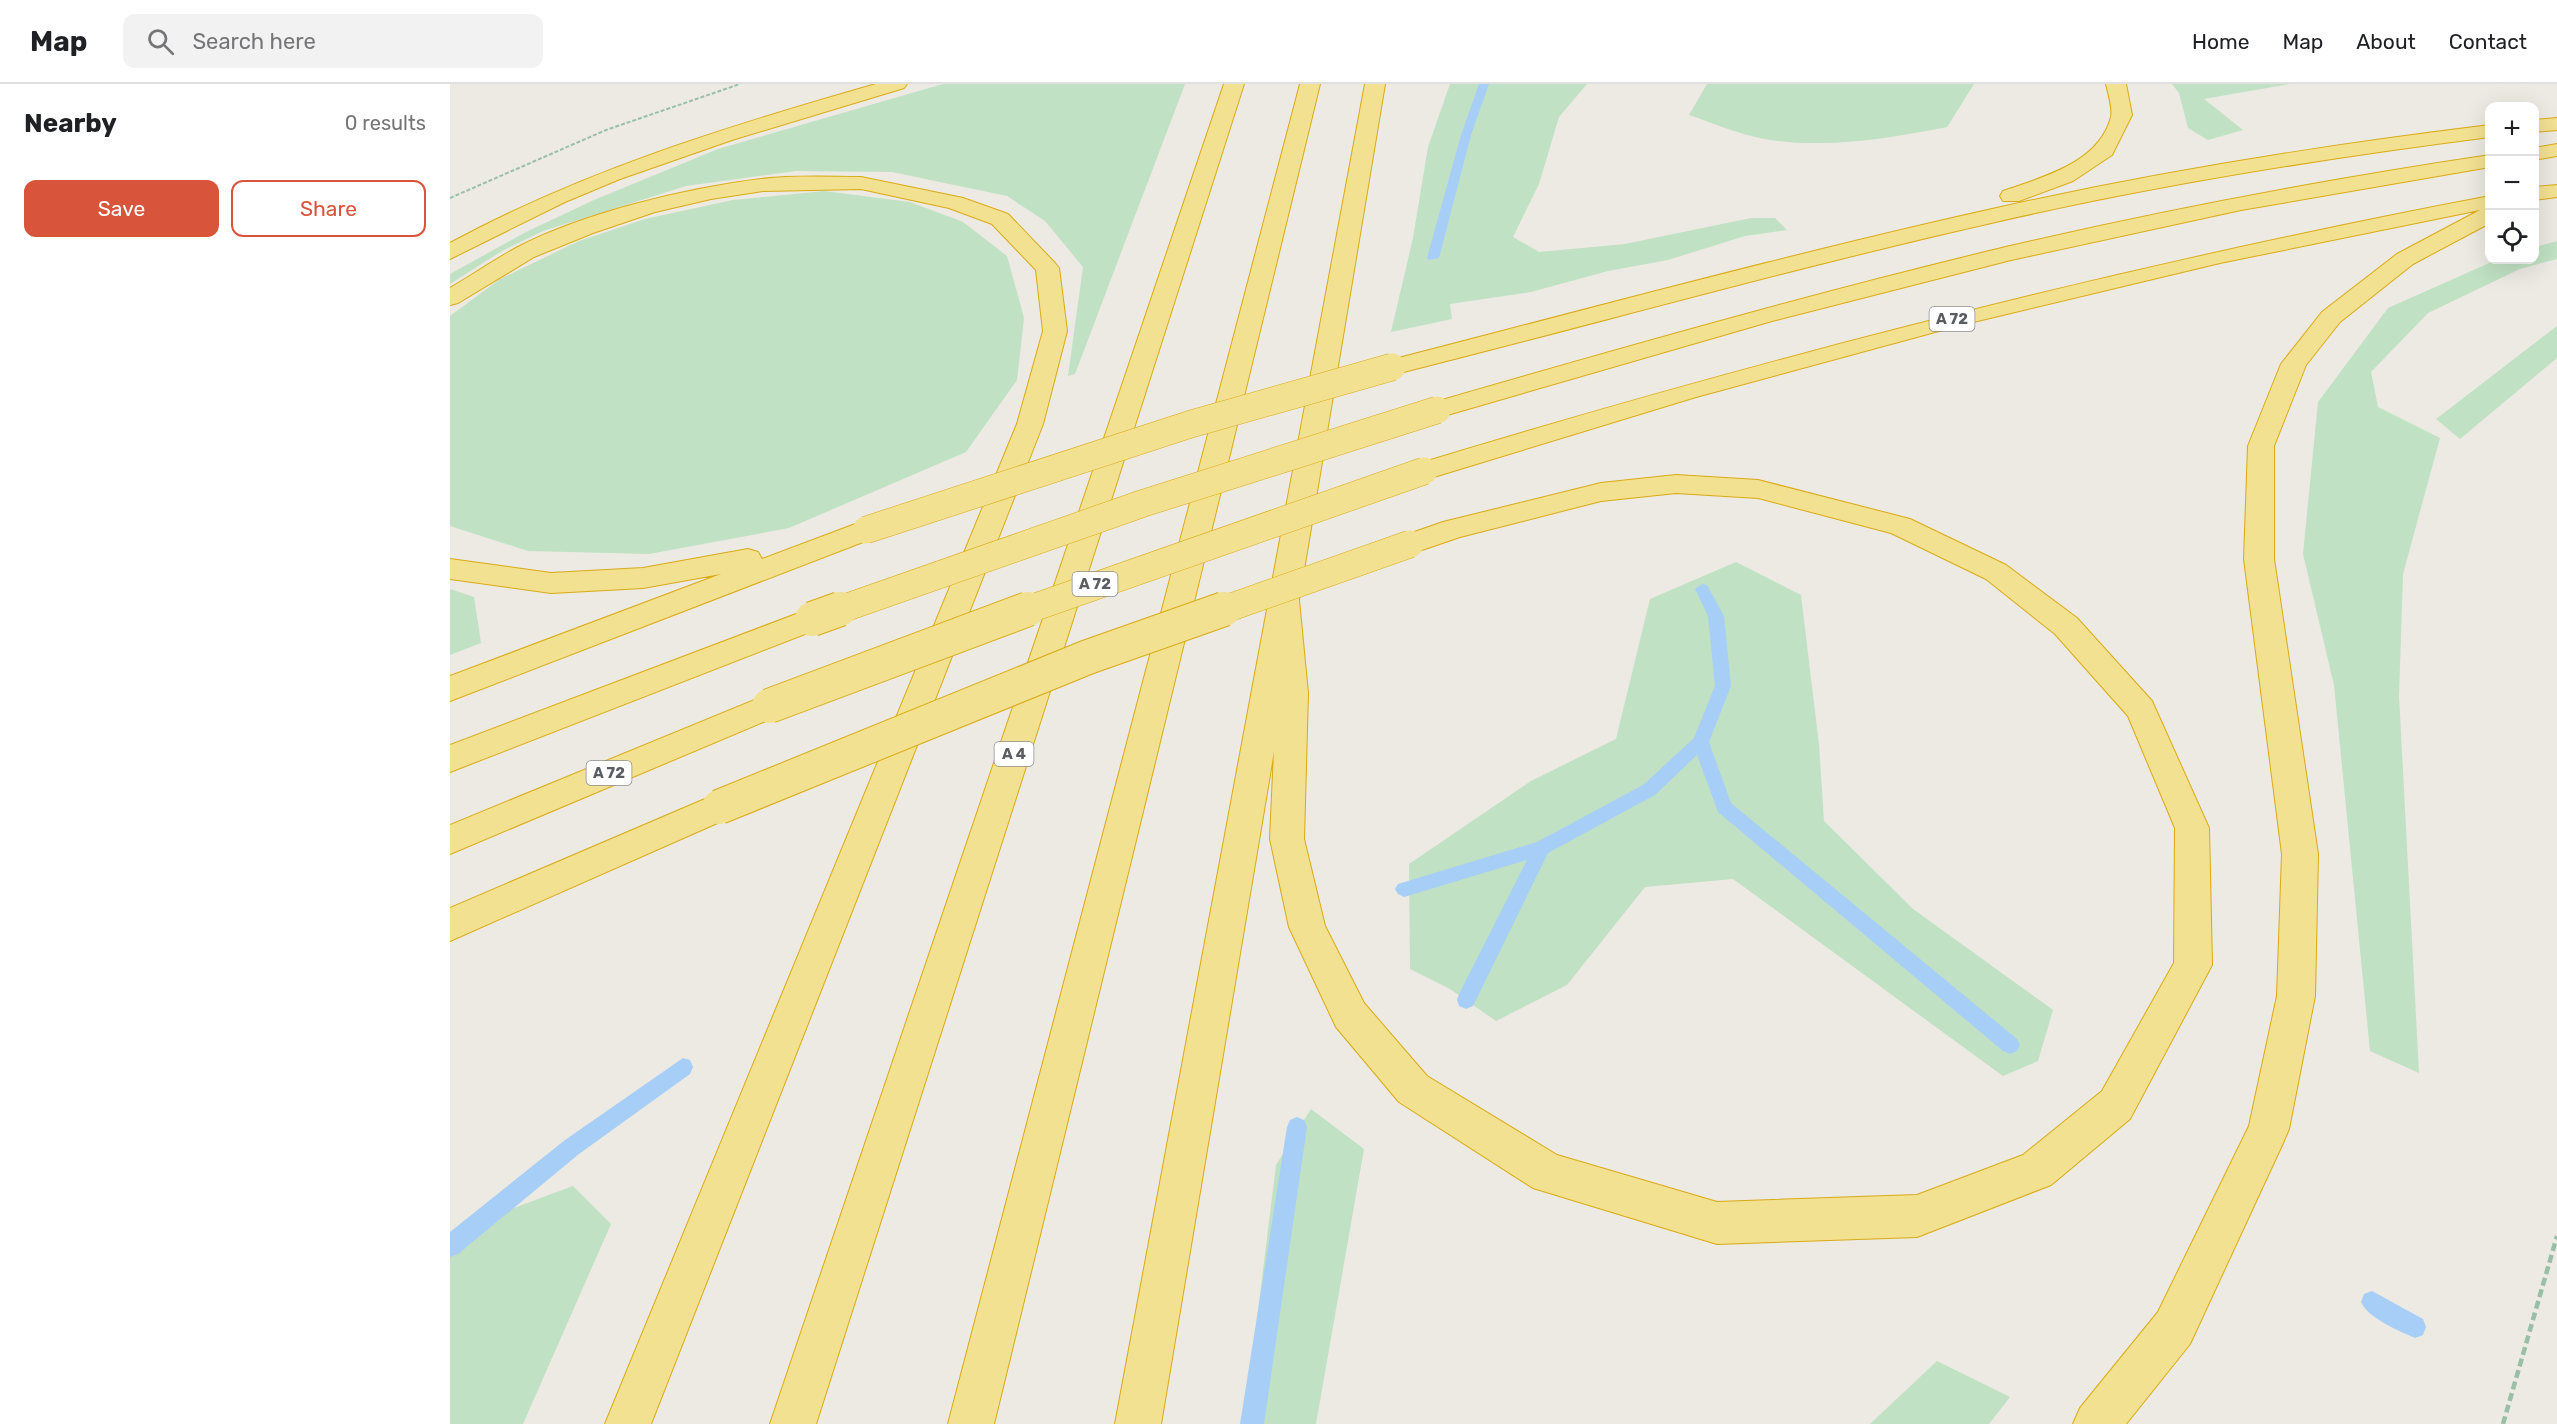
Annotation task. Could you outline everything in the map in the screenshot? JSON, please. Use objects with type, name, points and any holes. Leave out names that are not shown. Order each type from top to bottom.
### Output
[{"type":"highway","points":[[450,252],[487,230],[607,175],[697,142],[897,84]]},
{"type":"highway","name":"A 4","points":[[793,1424],[1234,84]]},
{"type":"highway","points":[[971,1424],[1310,84]]},
{"type":"highway","points":[[1138,1424],[1376,84]]},
{"type":"highway","points":[[1935,228],[1994,202],[2065,176],[2105,151],[2122,115],[2116,84]]},
{"type":"highway","points":[[2539,126],[2557,124]]},
{"type":"highway","points":[[450,689],[866,531],[1191,424],[1392,367],[1935,228],[2276,160],[2485,132]]},
{"type":"highway","points":[[2539,153],[2557,150]]},
{"type":"highway","points":[[450,759],[812,619],[1144,503],[1437,410],[1669,342],[2083,237],[2391,176],[2485,162]]},
{"type":"highway","points":[[450,298],[526,252],[585,228],[649,207],[711,193],[763,185],[861,183],[954,203],[1000,219],[1047,268],[1055,331],[1030,424],[628,1424]]},
{"type":"highway","points":[[2539,193],[2557,191]]},
{"type":"highway","name":"A 72","points":[[450,840],[769,706],[1106,580],[1424,471],[1707,386],[1969,314],[2317,235],[2485,203]]},
{"type":"highway","points":[[2096,1424],[2174,1328],[2269,1130],[2296,996],[2300,854],[2259,559],[2261,446],[2294,364],[2331,317],[2405,259],[2485,217]]},
{"type":"highway","points":[[450,925],[719,807],[1088,657],[1453,529],[1601,492],[1676,484],[1758,489],[1900,526],[1996,572],[2066,626],[2141,710],[2192,828],[2193,965],[2116,1105],[2036,1171],[1917,1216],[1717,1223],[1548,1173],[1413,1089],[1350,1015],[1307,927],[1287,839],[1292,693],[1284,600]]},
{"type":"highway","points":[[450,569],[551,583],[643,578],[732,563],[866,531]]},
{"type":"path","points":[[450,198],[606,130],[740,84]]},
{"type":"path","points":[[2503,1424],[2557,1236]]},
{"type":"green space","points":[[943,84],[1185,84],[1075,374],[1068,376],[1083,267],[1045,221],[1007,196],[892,172],[796,171],[686,186],[543,231],[502,251],[450,284],[450,274],[526,232],[594,200],[718,149]]},
{"type":"green space","points":[[1450,84],[1587,84],[1559,117],[1539,184],[1513,237],[1539,252],[1625,244],[1751,218],[1775,218],[1787,230],[1745,236],[1668,260],[1608,271],[1531,292],[1450,304],[1452,319],[1391,332],[1413,238],[1428,147]]},
{"type":"green space","points":[[1707,84],[1974,84],[1947,127],[1879,139],[1811,143],[1754,137],[1689,115]]},
{"type":"green space","points":[[2172,84],[2290,84],[2204,99],[2243,130],[2208,140],[2188,128],[2179,93]]},
{"type":"green space","points":[[824,191],[910,202],[963,222],[1007,256],[1024,318],[1017,380],[966,452],[789,528],[649,554],[528,551],[450,526],[450,316],[500,279],[579,241],[645,219],[733,200]]},
{"type":"green space","points":[[2557,241],[2557,259],[2539,264],[2539,246]]},
{"type":"green space","points":[[2487,264],[2538,264],[2520,269],[2428,313],[2371,372],[2378,407],[2440,438],[2403,574],[2399,696],[2419,1073],[2370,1051],[2334,685],[2303,554],[2318,402],[2388,308]]},
{"type":"green space","points":[[2557,326],[2557,358],[2460,439],[2436,419]]},
{"type":"green space","points":[[1736,562],[1801,595],[1819,745],[1824,821],[1913,909],[2053,1010],[2038,1061],[2003,1076],[1733,879],[1645,887],[1567,985],[1496,1021],[1450,989],[1410,969],[1409,864],[1531,781],[1616,739],[1650,599]]},
{"type":"green space","points":[[450,589],[474,597],[481,643],[450,655]]},
{"type":"green space","points":[[1311,1109],[1364,1149],[1316,1424],[1244,1424],[1276,1165]]},
{"type":"green space","points":[[573,1186],[611,1224],[523,1424],[450,1424],[450,1232]]},
{"type":"green space","points":[[1937,1361],[2010,1397],[1989,1424],[1870,1424]]},
{"type":"waterway","points":[[1433,258],[1466,135],[1484,84]]},
{"type":"waterway","points":[[1701,742],[1723,686],[1716,616],[1702,589]]},
{"type":"waterway","points":[[1542,848],[1649,790],[1701,742]]},
{"type":"waterway","points":[[1701,742],[1724,807],[2010,1045]]},
{"type":"waterway","points":[[1404,889],[1542,848]]},
{"type":"waterway","points":[[1466,1000],[1542,848]]},
{"type":"waterway","points":[[450,1246],[572,1147],[683,1067]]},
{"type":"waterway","points":[[1252,1424],[1297,1127]]},
{"type":"waterway","points":[[2372,1302],[2415,1327]]}]
